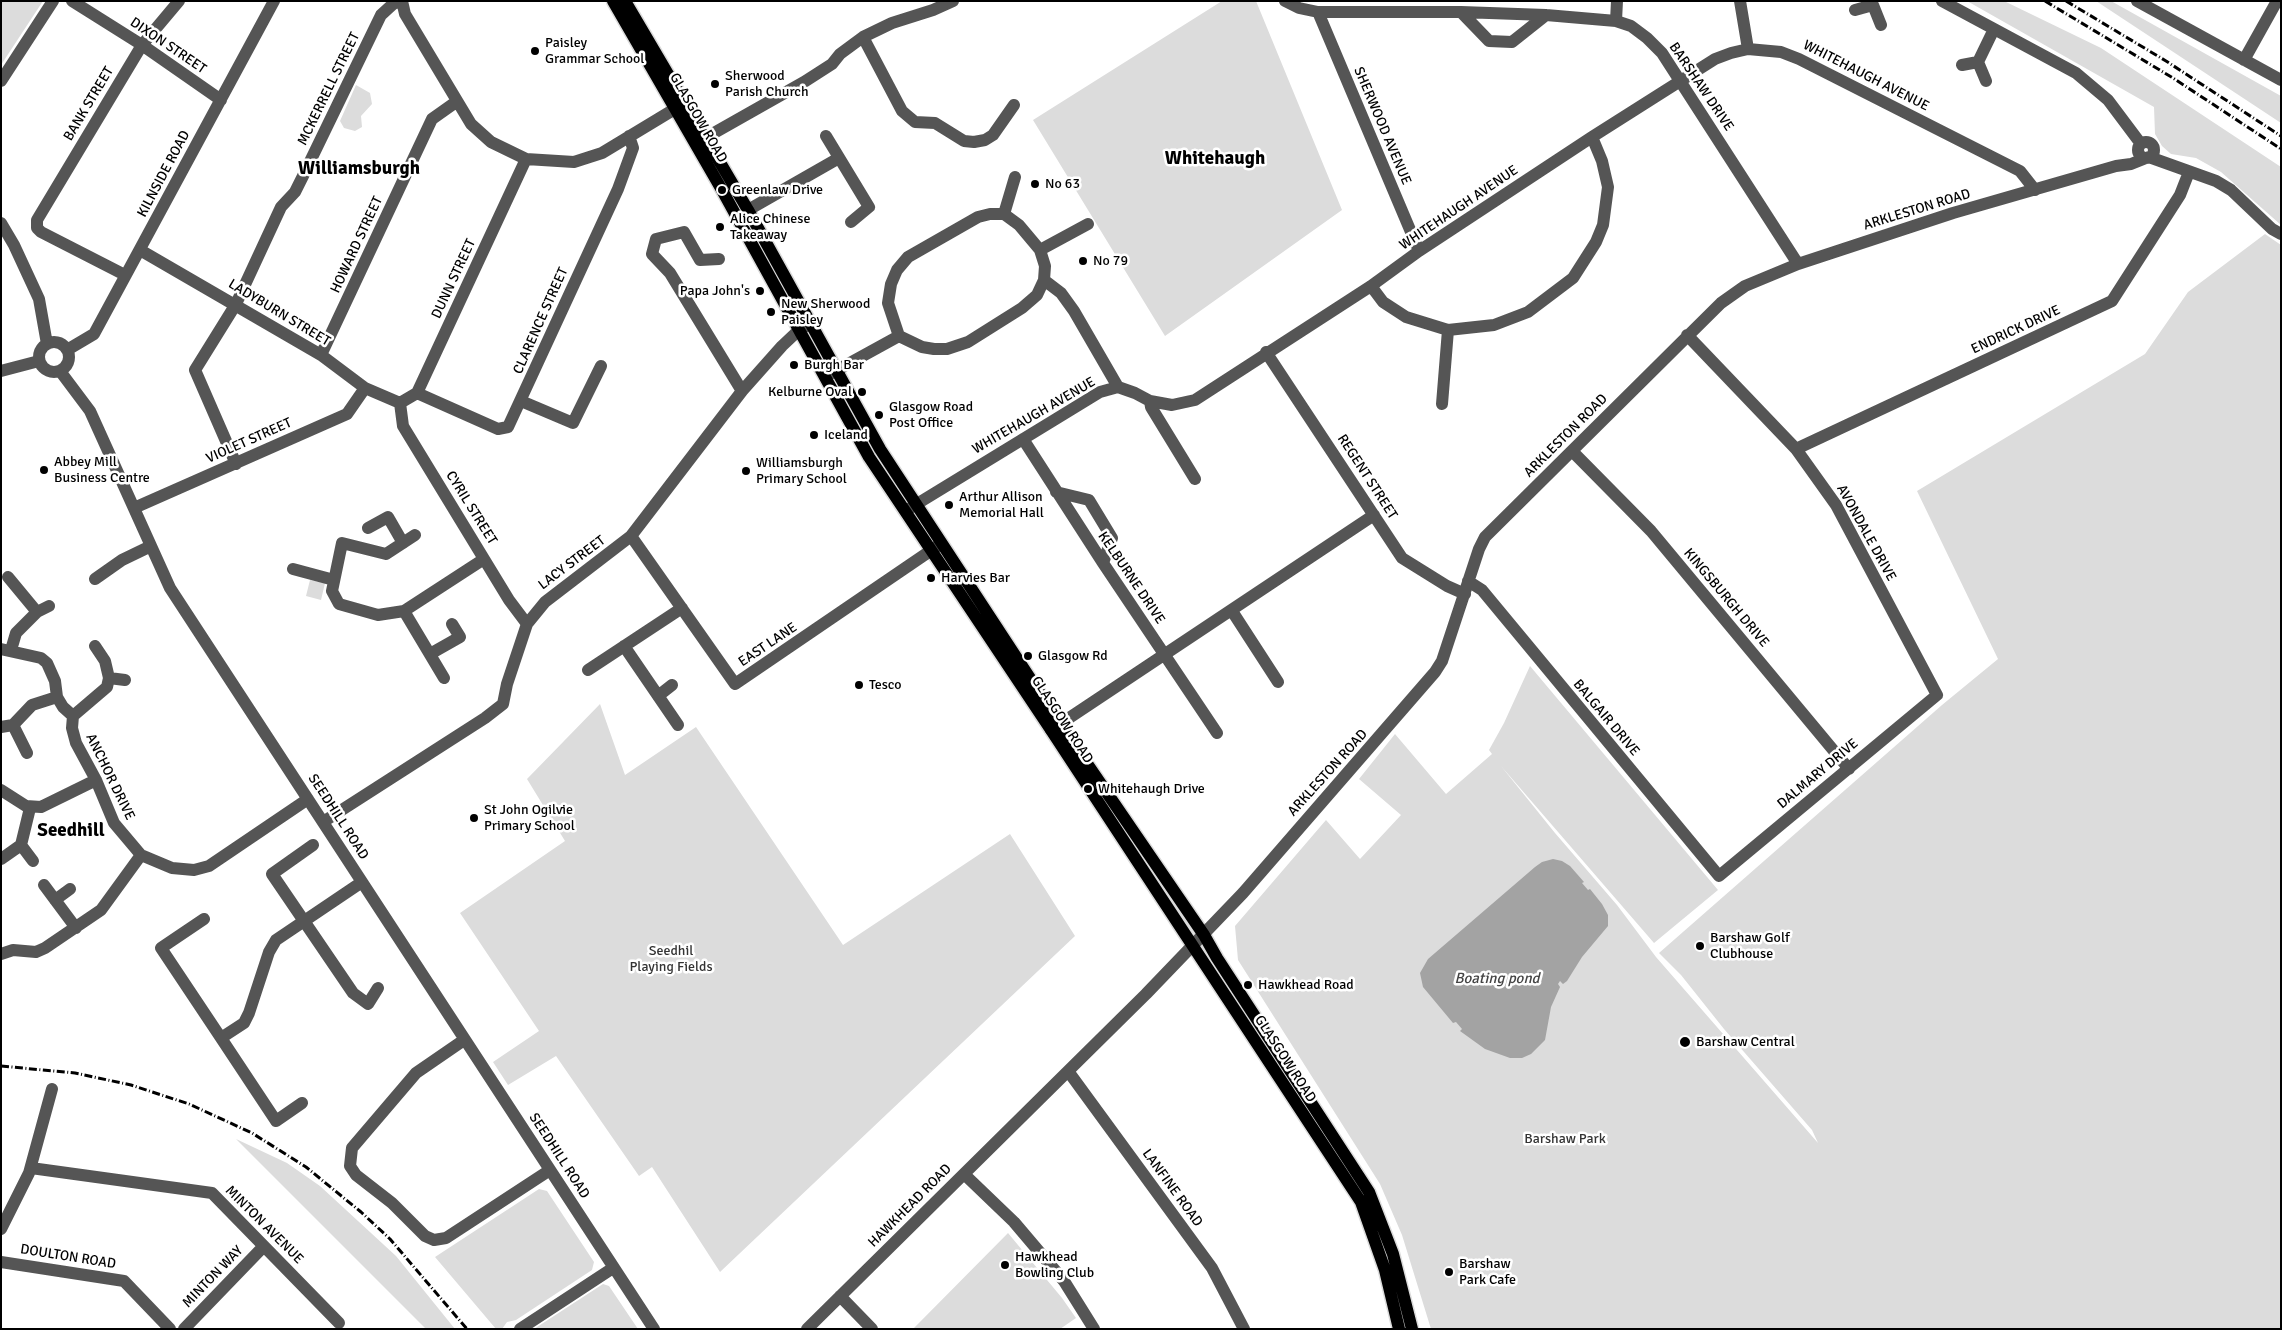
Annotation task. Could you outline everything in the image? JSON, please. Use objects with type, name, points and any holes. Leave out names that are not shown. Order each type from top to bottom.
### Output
[{"type":"main road","name":"GLASGOW ROAD","points":[[618,2],[701,141],[748,210],[880,449],[930,551],[1204,935],[1369,1192],[1393,1254],[1412,1329]]},
{"type":"main road","name":"GLASGOW ROAD","points":[[701,141],[868,456],[941,544],[1194,946],[1361,1202],[1385,1270],[1398,1329]]},
{"type":"street","points":[[1,81],[53,1]]},
{"type":"street","name":"DIXON STREET","points":[[72,1],[142,45],[221,100]]},
{"type":"street","name":"BANK STREET","points":[[125,275],[37,228],[37,220],[142,45],[179,1]]},
{"type":"street","name":"KILNSIDE ROAD","points":[[67,350],[94,334],[274,1]]},
{"type":"street","points":[[402,1],[405,14],[456,102],[471,124],[491,142],[526,159],[574,162],[602,153],[680,106]]},
{"type":"street","name":"MCKERRELL STREET","points":[[236,464],[194,370],[236,304],[281,207],[295,192],[381,15],[393,4],[402,1]]},
{"type":"street","points":[[701,141],[825,69],[863,37],[892,23],[933,10],[953,1]]},
{"type":"street","name":"BARSHAW DRIVE","points":[[1285,1],[1299,8],[1318,12],[1381,7],[1546,15],[1616,21],[1631,26],[1662,53],[1798,264]]},
{"type":"street","points":[[1616,21],[1617,1]]},
{"type":"street","points":[[1740,1],[1748,49]]},
{"type":"street","points":[[1942,1],[2076,73],[2108,100],[2146,152],[2189,172],[2205,176],[2231,190],[2272,229],[2281,234]]},
{"type":"street","points":[[2138,1],[2281,80]]},
{"type":"street","points":[[2244,60],[2277,1]]},
{"type":"street","points":[[1855,10],[1874,3],[1881,25]]},
{"type":"street","name":"SHERWOOD AVENUE","points":[[1318,12],[1419,251]]},
{"type":"street","points":[[1461,12],[1489,41],[1504,42],[1512,42],[1546,15]]},
{"type":"street","points":[[1986,81],[1978,62],[1994,29]]},
{"type":"street","points":[[863,37],[902,111],[915,122],[935,123],[964,141],[974,142],[985,140],[993,135],[1014,105]]},
{"type":"street","name":"WHITEHAUGH AVENUE","points":[[910,508],[1100,392],[1118,387],[1135,392],[1150,402],[1172,405],[1195,400],[1266,352],[1371,286],[1419,251],[1592,137],[1715,59],[1748,49],[1781,52],[1799,58],[2020,171],[2035,190]]},
{"type":"street","points":[[1962,65],[1978,62]]},
{"type":"street","name":"HOWARD STREET","points":[[321,355],[432,119],[456,102]]},
{"type":"street","name":"CLARENCE STREET","points":[[418,393],[498,429],[508,427],[618,189],[633,148],[629,136]]},
{"type":"street","points":[[826,136],[869,207],[851,222]]},
{"type":"street","points":[[1371,286],[1383,302],[1406,318],[1448,330],[1494,325],[1528,312],[1572,278],[1596,242],[1603,224],[1608,188],[1602,161],[1592,137]]},
{"type":"street","name":"ARKLESTON ROAD","points":[[1204,935],[1427,683],[1442,661],[1485,537],[1687,335],[1721,304],[1738,290],[1798,264],[2035,190],[2116,166],[2131,164],[2146,152]]},
{"type":"street","points":[[748,210],[839,158]]},
{"type":"street","name":"DUNN STREET","points":[[418,393],[526,159]]},
{"type":"street","name":"ENDRICK DRIVE","points":[[1796,449],[2112,301],[2180,195],[2189,172]]},
{"type":"street","points":[[1004,214],[1015,177]]},
{"type":"street","points":[[990,214],[1004,214],[1029,236],[1040,250],[1044,266],[1044,280],[1036,295],[1022,308],[968,342],[947,350],[922,347],[899,336],[888,302],[891,284],[897,270],[908,258],[978,217],[990,214]]},
{"type":"street","points":[[1,224],[14,245],[39,299],[47,344]]},
{"type":"street","points":[[1040,250],[1088,224]]},
{"type":"street","points":[[719,258],[700,260],[684,232],[656,239],[652,254],[670,273],[742,390]]},
{"type":"street","name":"LADYBURN STREET","points":[[140,250],[321,355],[365,388],[400,403]]},
{"type":"street","points":[[1044,280],[1060,293],[1074,311],[1118,387]]},
{"type":"street","name":"LACY STREET","points":[[323,822],[485,718],[503,704],[507,684],[527,624],[545,602],[631,536],[742,390],[800,330],[811,323]]},
{"type":"street","points":[[1442,404],[1448,330]]},
{"type":"street","name":"AVONDALE DRIVE","points":[[1687,335],[1796,449],[1836,505],[1936,695]]},
{"type":"street","points":[[825,377],[899,336]]},
{"type":"street","points":[[59,343],[67,350],[68,363],[60,371],[46,370],[39,361],[40,350],[47,344],[59,343]]},
{"type":"street","name":"REGENT STREET","points":[[1266,352],[1402,558],[1447,586],[1467,587]]},
{"type":"street","points":[[1,371],[39,361]]},
{"type":"street","points":[[521,401],[573,423],[601,366]]},
{"type":"street","name":"SEEDHILL ROAD","points":[[60,371],[90,411],[170,588],[654,1329]]},
{"type":"street","name":"VIOLET STREET","points":[[134,508],[347,414],[365,388]]},
{"type":"street","points":[[400,403],[418,393]]},
{"type":"street","points":[[1150,402],[1151,408],[1195,479]]},
{"type":"street","name":"CYRIL STREET","points":[[400,403],[403,426],[509,600],[527,624]]},
{"type":"street","name":"KELBURNE DRIVE","points":[[1023,439],[1102,563],[1217,733]]},
{"type":"street","name":"KINGSBURGH DRIVE","points":[[1572,451],[1650,530],[1849,769]]},
{"type":"street","points":[[1056,492],[1089,500],[1112,538],[1102,563]]},
{"type":"street","points":[[1056,727],[1374,515]]},
{"type":"street","points":[[368,528],[388,517],[403,543]]},
{"type":"street","points":[[415,535],[386,554],[342,544],[332,591],[339,604],[378,615],[404,611],[484,559]]},
{"type":"street","name":"EAST LANE","points":[[631,536],[735,684],[941,544]]},
{"type":"street","points":[[95,579],[122,560],[151,546]]},
{"type":"street","points":[[293,570],[334,580]]},
{"type":"street","points":[[8,577],[43,609],[16,634],[6,649],[33,658],[41,658],[47,664],[55,681],[57,697],[63,707],[73,716],[107,687],[109,678],[105,661],[95,646]]},
{"type":"street","name":"BALGAIR DRIVE","points":[[1467,587],[1482,590],[1719,876]]},
{"type":"street","points":[[588,670],[682,608]]},
{"type":"street","points":[[404,611],[444,678]]},
{"type":"street","points":[[1232,611],[1278,682]]},
{"type":"street","points":[[430,654],[460,637],[452,624]]},
{"type":"street","points":[[624,646],[678,726]]},
{"type":"street","points":[[109,678],[125,680]]},
{"type":"street","points":[[658,696],[672,685]]},
{"type":"street","name":"DALMARY DRIVE","points":[[1719,876],[1936,695]]},
{"type":"street","points":[[27,753],[7,726],[32,706],[57,697]]},
{"type":"street","name":"ANCHOR DRIVE","points":[[73,716],[72,728],[76,743],[96,780],[114,824],[141,856],[172,868],[194,870],[209,866],[308,799]]},
{"type":"street","points":[[1,790],[30,808],[41,807],[96,780]]},
{"type":"street","points":[[1,859],[21,845],[30,808]]},
{"type":"street","points":[[21,845],[33,861]]},
{"type":"street","points":[[313,845],[272,874],[353,993],[368,1004],[378,988]]},
{"type":"street","points":[[1,954],[13,950],[40,950],[76,928],[101,910],[141,856]]},
{"type":"street","points":[[222,1038],[244,1023],[247,1018],[269,952],[276,940],[362,882]]},
{"type":"street","points":[[44,885],[76,928]]},
{"type":"street","points":[[55,900],[70,889]]},
{"type":"street","points":[[204,920],[161,948],[276,1121],[302,1103]]},
{"type":"street","name":"HAWKHEAD ROAD","points":[[807,1329],[1204,935]]},
{"type":"street","points":[[464,1040],[416,1073],[352,1148],[350,1166],[356,1175],[392,1203],[425,1236],[434,1240],[446,1238],[550,1170]]},
{"type":"street","name":"LANFINE ROAD","points":[[1068,1071],[1212,1268],[1244,1329]]},
{"type":"street","points":[[1,1229],[31,1168],[52,1089]]},
{"type":"street","name":"MINTON AVENUE","points":[[31,1168],[212,1194],[264,1246],[339,1327]]},
{"type":"street","points":[[964,1174],[1014,1222],[1064,1281],[1094,1329]]},
{"type":"street","name":"MINTON WAY","points":[[184,1329],[264,1246]]},
{"type":"street","name":"DOULTON ROAD","points":[[1,1262],[124,1281],[170,1329]]},
{"type":"street","points":[[520,1329],[613,1268]]},
{"type":"street","points":[[840,1296],[872,1329]]},
{"type":"green space","points":[[1,1],[43,1],[1,65]]},
{"type":"green space","points":[[1222,1],[1256,1],[1342,210],[1165,336],[1033,120]]},
{"type":"green space","points":[[1967,1],[2004,1],[2101,48],[2281,167],[2281,225],[2221,172],[2196,158],[2171,154],[2162,146],[2155,134],[2154,107]]},
{"type":"green space","points":[[2096,1],[2111,1],[2281,96],[2281,123]]},
{"type":"green space","points":[[356,85],[370,93],[372,104],[361,116],[362,127],[355,131],[344,128],[340,121]]},
{"type":"green space","name":"Barshaw Park","points":[[2265,234],[2281,245],[2281,1329],[1431,1329],[1402,1235],[1380,1184],[1238,960],[1235,926],[1326,820],[1360,859],[1401,815],[1359,779],[1395,734],[1446,794],[1492,754],[1489,750],[1504,723],[1530,666],[1718,890],[1654,943],[1501,766],[1617,905],[1656,957],[1818,1143],[1812,1130],[1724,1029],[1681,975],[1659,953],[1942,705],[1998,659],[1917,491],[2145,354],[2188,292]]},
{"type":"green space","points":[[310,580],[325,583],[321,600],[306,596]]},
{"type":"green space","name":"Seedhil Playing Fields","points":[[600,704],[625,775],[696,727],[843,945],[1010,834],[1075,936],[720,1272],[652,1167],[639,1176],[556,1056],[508,1085],[493,1062],[539,1031],[460,913],[565,841],[527,779]]},
{"type":"green space","points":[[236,1139],[287,1163],[320,1186],[396,1256],[455,1329],[426,1329]]},
{"type":"green space","points":[[539,1189],[547,1191],[594,1262],[592,1270],[516,1320],[507,1322],[502,1329],[496,1329],[435,1257]]},
{"type":"green space","name":"Hawkhead Bowling Club","points":[[1008,1233],[1062,1298],[1076,1318],[1060,1329],[913,1329]]},
{"type":"green space","points":[[603,1284],[609,1286],[638,1329],[534,1329]]},
{"type":"water","name":"Boating pond","points":[[1553,859],[1562,861],[1570,866],[1584,882],[1582,883],[1588,890],[1590,889],[1608,915],[1608,926],[1582,957],[1567,981],[1563,984],[1560,981],[1558,984],[1560,987],[1551,1007],[1545,1040],[1531,1054],[1522,1058],[1510,1058],[1485,1049],[1460,1031],[1462,1029],[1456,1022],[1453,1023],[1423,987],[1420,973],[1428,959],[1535,867],[1542,862]]},
{"type":"railway","points":[[2045,1],[2173,78],[2281,149]]},
{"type":"railway","points":[[2066,1],[2166,61],[2281,136]]},
{"type":"railway","points":[[1,1066],[75,1073],[131,1085],[189,1104],[252,1133],[306,1167],[361,1212],[390,1239],[467,1329]]},
{"type":"place","name":"Paisley Grammar School","points":[[535,51]]},
{"type":"place","name":"Sherwood Parish Church","points":[[715,84]]},
{"type":"place","name":"No 63","points":[[1035,184]]},
{"type":"place","name":"Greenlaw Drive","points":[[722,190]]},
{"type":"place","name":"Alice Chinese Takeaway","points":[[720,227]]},
{"type":"place","name":"No 79","points":[[1083,261]]},
{"type":"place","name":"Papa John's","points":[[760,291]]},
{"type":"place","name":"New Sherwood Paisley","points":[[771,312]]},
{"type":"place","name":"Burgh Bar","points":[[794,365]]},
{"type":"place","name":"Kelburne Oval","points":[[862,392]]},
{"type":"place","name":"Glasgow Road Post Office","points":[[879,415]]},
{"type":"place","name":"Iceland","points":[[814,435]]},
{"type":"place","name":"Abbey Mill Business Centre","points":[[44,470]]},
{"type":"place","name":"Williamsburgh Primary School","points":[[746,471]]},
{"type":"place","name":"Arthur Allison Memorial Hall","points":[[949,505]]},
{"type":"place","name":"Harvies Bar","points":[[931,578]]},
{"type":"place","name":"Glasgow Rd","points":[[1028,656]]},
{"type":"place","name":"Tesco","points":[[859,685]]},
{"type":"place","name":"Whitehaugh Drive","points":[[1088,789]]},
{"type":"place","name":"St John Ogilvie Primary School","points":[[474,818]]},
{"type":"place","name":"Barshaw Golf Clubhouse","points":[[1700,946]]},
{"type":"place","name":"Hawkhead Road","points":[[1248,985]]},
{"type":"place","name":"Barshaw Central","points":[[1685,1042]]},
{"type":"place","name":"Hawkhead Bowling Club","points":[[1005,1265]]},
{"type":"place","name":"Barshaw Park Cafe","points":[[1449,1272]]},
{"type":"district","name":"Whitehaugh","points":[[1215,159]]},
{"type":"district","name":"Williamsburgh","points":[[359,169]]},
{"type":"district","name":"Seedhill","points":[[71,831]]}]
